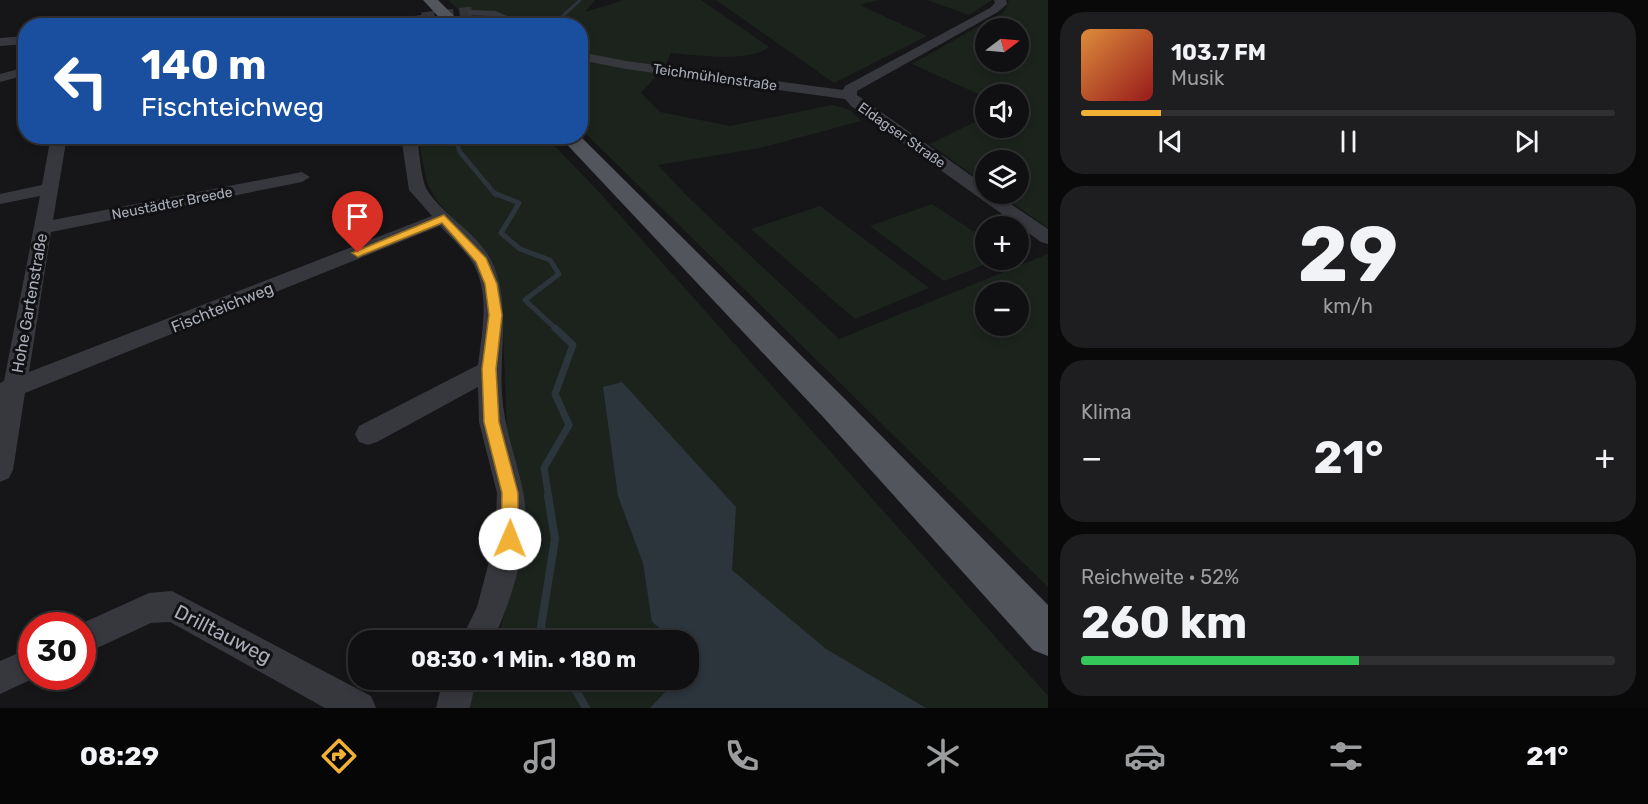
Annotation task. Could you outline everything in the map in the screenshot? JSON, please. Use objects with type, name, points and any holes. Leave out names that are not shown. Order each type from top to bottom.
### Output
[{"type":"main road","points":[[430,0],[448,18]]},
{"type":"main road","points":[[577,144],[835,409],[1048,635]]},
{"type":"street","name":"Eldagser Straße","points":[[1000,0],[1001,4],[994,10],[879,71],[850,89],[850,95],[855,103],[1048,238]]},
{"type":"street","points":[[472,14],[492,13],[504,18]]},
{"type":"street","points":[[0,42],[18,41]]},
{"type":"street","name":"Teichmühlenstraße","points":[[588,58],[626,65],[850,95]]},
{"type":"street","points":[[0,78],[18,73]]},
{"type":"street","name":"Hohe Gartenstraße","points":[[0,470],[7,391],[57,144]]},
{"type":"street","points":[[410,144],[418,190],[482,261],[491,284],[495,315],[489,369],[491,422],[510,493],[510,539],[490,611],[481,630]]},
{"type":"street","name":"Neustädter Breede","points":[[42,228],[302,177]]},
{"type":"street","points":[[0,199],[48,189]]},
{"type":"street","name":"Fischteichweg","points":[[7,391],[444,218]]},
{"type":"street","points":[[368,434],[489,369]]},
{"type":"street","name":"Drilltauweg","points":[[96,633],[149,608],[172,606],[359,708]]},
{"type":"street","points":[[0,678],[18,670]]},
{"type":"street","points":[[453,708],[458,690]]},
{"type":"shaded area","points":[[448,0],[595,0],[585,12],[624,0],[701,0],[769,47],[749,55],[736,56],[671,53],[665,66],[641,93],[660,112],[730,126],[832,105],[850,110],[861,121],[760,148],[658,165],[688,197],[839,339],[975,284],[975,336],[1029,336],[1029,282],[979,282],[1009,270],[1029,270],[1029,262],[1048,254],[1048,587],[588,136],[588,18],[467,18]]},
{"type":"shaded area","points":[[716,0],[878,0],[860,5],[927,36],[834,83]]},
{"type":"shaded area","points":[[927,0],[992,0],[969,15]]},
{"type":"shaded area","points":[[1009,0],[1048,0],[1048,228],[1013,204],[1029,204],[1029,150],[975,150],[975,177],[930,144],[975,122],[975,138],[1029,138],[1029,84],[975,84],[975,92],[912,64],[975,28],[975,72],[1029,72],[1029,18],[993,18],[1004,12]]},
{"type":"shaded area","points":[[419,144],[553,144],[601,194],[1048,696],[1048,708],[471,708],[472,690],[699,690],[699,630],[500,630],[528,526],[507,429],[502,306],[488,258],[437,201],[427,183]]},
{"type":"shaded area","points":[[932,204],[975,232],[975,268],[944,281],[870,226]]},
{"type":"shaded area","points":[[820,206],[929,288],[855,319],[751,229]]},
{"type":"shaded area","points":[[622,382],[736,507],[732,570],[826,649],[926,708],[650,708],[667,690],[699,690],[699,630],[663,630],[652,622],[643,563],[618,496],[603,387]]},
{"type":"waterway","points":[[561,18],[580,0]]},
{"type":"waterway","points":[[457,144],[460,152],[494,193]]},
{"type":"waterway","points":[[494,193],[519,203],[501,233],[520,249],[550,260],[559,274],[525,300],[556,329]]},
{"type":"waterway","points":[[549,498],[544,468],[569,425],[555,394],[573,345],[555,328]]},
{"type":"waterway","points":[[543,630],[541,627],[555,539],[548,496]]},
{"type":"waterway","points":[[576,690],[586,708]]},
{"type":"tunnel","points":[[430,18],[472,13]]},
{"type":"route","points":[[358,253],[444,218],[482,261],[491,284],[495,315],[489,369],[491,422],[510,493],[510,539]]}]
